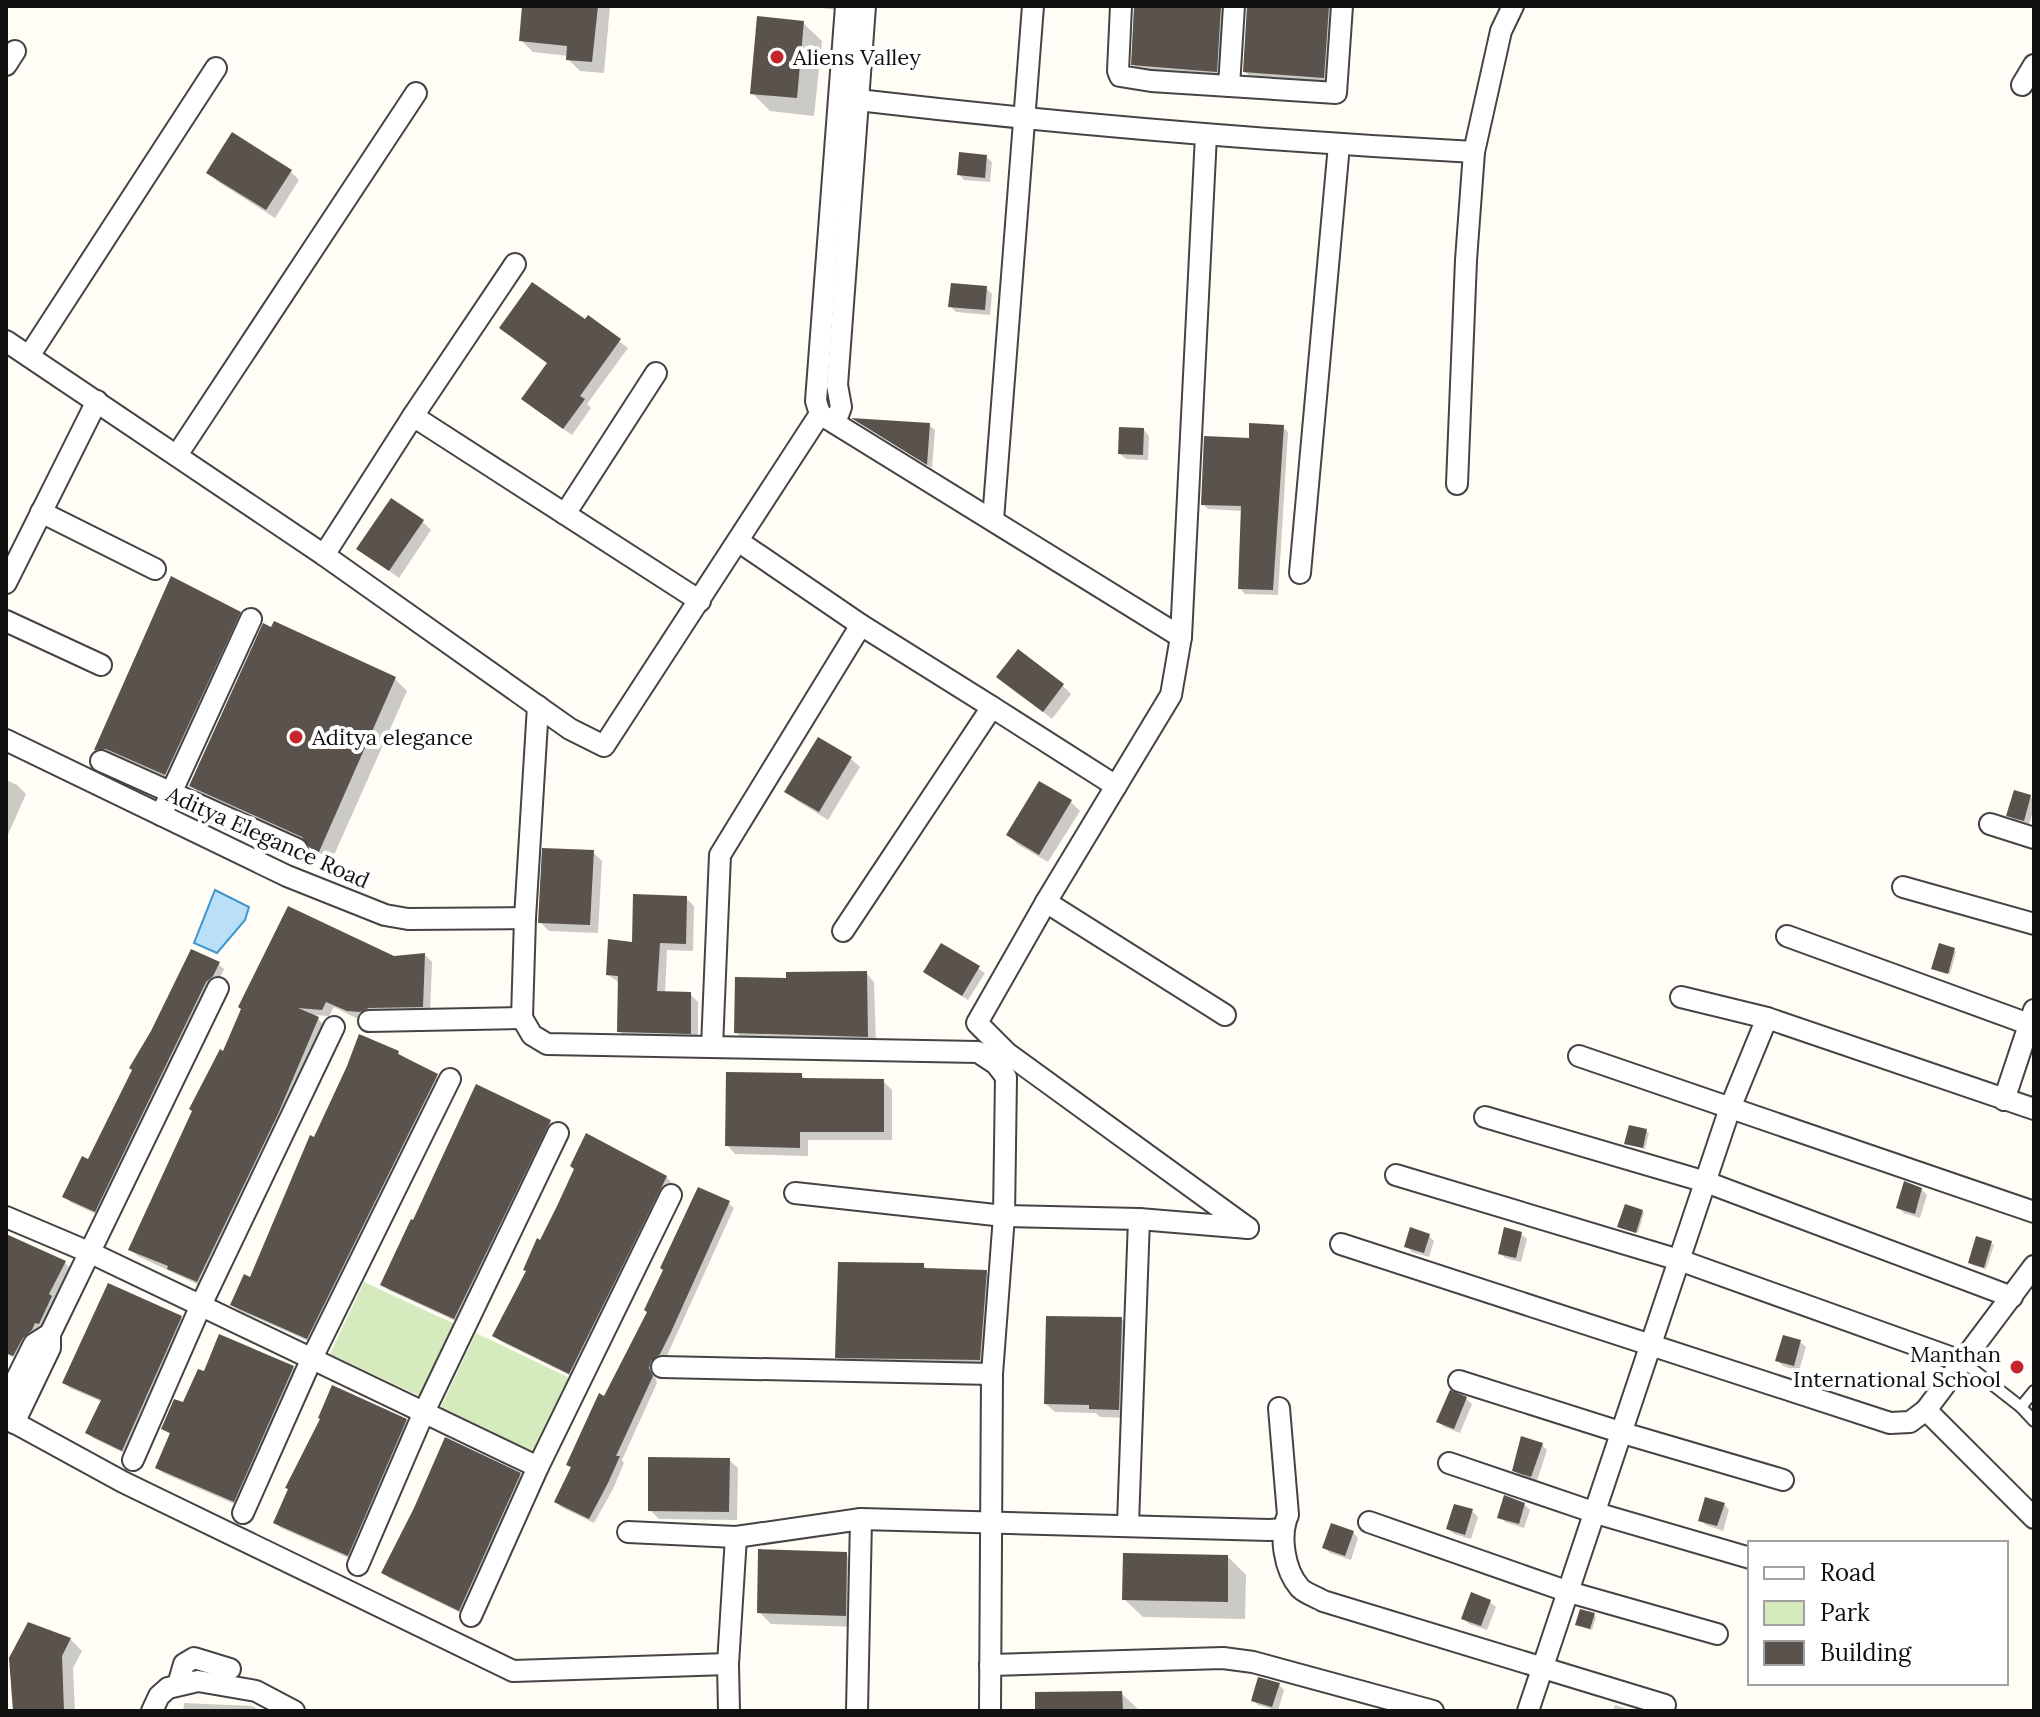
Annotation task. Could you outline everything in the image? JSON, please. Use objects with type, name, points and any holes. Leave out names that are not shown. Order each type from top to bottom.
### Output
[{"type":"street","points":[[828,386],[846,6]]},
{"type":"street","points":[[865,6],[828,386],[816,401],[828,419],[1181,637]]},
{"type":"street","points":[[993,520],[1033,6]]},
{"type":"street","points":[[1121,6],[1120,76],[1336,93],[1342,6]]},
{"type":"street","points":[[1229,86],[1234,6]]},
{"type":"street","points":[[1457,484],[1466,260],[1474,152],[1501,31],[1513,6]]},
{"type":"street","points":[[2022,85],[2034,65]]},
{"type":"street","points":[[29,356],[216,68]]},
{"type":"street","points":[[177,455],[416,93]]},
{"type":"street","points":[[858,100],[1026,120],[1339,145],[1474,152]]},
{"type":"street","points":[[795,1193],[1004,1216],[1139,1219],[1248,1228],[1007,1053],[977,1023],[1171,695],[1181,637],[1206,135]]},
{"type":"street","points":[[1300,573],[1339,145]]},
{"type":"street","points":[[324,555],[515,264]]},
{"type":"street","points":[[6,342],[324,555],[570,729],[604,746],[738,541],[828,419]]},
{"type":"street","points":[[565,514],[656,373]]},
{"type":"street","points":[[6,583],[97,401]]},
{"type":"street","points":[[413,416],[700,601]]},
{"type":"street","points":[[41,512],[155,569]]},
{"type":"street","points":[[738,541],[861,625],[1116,786]]},
{"type":"street","points":[[168,818],[251,619]]},
{"type":"street","points":[[6,621],[101,665]]},
{"type":"street","points":[[712,1047],[720,855],[861,625]]},
{"type":"street","points":[[538,706],[522,1018],[532,1035],[547,1044],[978,1052],[996,1064],[1006,1077],[1004,1216],[992,1374],[990,1711]]},
{"type":"street","points":[[843,931],[992,707]]},
{"type":"street","name":"Aditya Elegance Road","points":[[6,740],[287,876],[385,915],[408,919],[525,918]]},
{"type":"street","points":[[101,761],[297,849]]},
{"type":"street","points":[[1990,824],[2034,838]]},
{"type":"street","points":[[1903,887],[2034,924]]},
{"type":"street","points":[[1046,902],[1225,1015]]},
{"type":"street","points":[[1787,936],[2032,1020],[2004,1100]]},
{"type":"street","points":[[218,988],[50,1334],[50,1348],[10,1420],[123,1482],[513,1671],[728,1664]]},
{"type":"street","points":[[1681,997],[1767,1018],[2034,1109]]},
{"type":"street","points":[[369,1021],[522,1018]]},
{"type":"street","points":[[1528,1711],[1730,1108],[1767,1018]]},
{"type":"street","points":[[133,1460],[201,1305],[334,1027]]},
{"type":"street","points":[[1579,1056],[2034,1212]]},
{"type":"street","points":[[243,1513],[312,1358],[450,1079]]},
{"type":"street","points":[[1485,1117],[1706,1182],[2012,1297]]},
{"type":"street","points":[[358,1565],[424,1412],[558,1133]]},
{"type":"street","points":[[1396,1175],[1679,1260],[1961,1361]]},
{"type":"street","points":[[471,1616],[538,1467],[671,1195]]},
{"type":"street","points":[[6,1217],[91,1253],[538,1467]]},
{"type":"street","points":[[1128,1524],[1139,1219]]},
{"type":"street","points":[[1341,1244],[1890,1423],[1910,1422],[1926,1410],[2034,1266]]},
{"type":"street","points":[[6,1400],[34,1344],[50,1334]]},
{"type":"street","points":[[662,1367],[992,1374]]},
{"type":"street","points":[[1459,1381],[1783,1480]]},
{"type":"street","points":[[1279,1408],[1288,1515],[1282,1529],[1288,1565],[1301,1589],[1323,1601],[1665,1705]]},
{"type":"street","points":[[1926,1410],[2034,1518]]},
{"type":"street","points":[[1449,1463],[1596,1513],[1748,1557]]},
{"type":"street","points":[[628,1532],[736,1537],[861,1519],[1282,1529]]},
{"type":"street","points":[[857,1711],[861,1519]]},
{"type":"street","points":[[1369,1522],[1569,1592],[1717,1634]]},
{"type":"street","points":[[729,1711],[728,1664],[736,1537]]},
{"type":"street","points":[[178,1685],[184,1664],[194,1658],[230,1669]]},
{"type":"street","points":[[990,1665],[1223,1658],[1253,1662],[1433,1711]]},
{"type":"street","points":[[152,1711],[159,1696],[168,1688],[198,1681],[256,1691],[294,1711]]},
{"type":"lane","points":[[1961,1361],[2021,1407],[2034,1421]]},
{"type":"lane","points":[[2021,1407],[2034,1391]]},
{"type":"lane","points":[[2021,1407],[2034,1406]]},
{"type":"green space","points":[[364,1282],[459,1326],[424,1398],[330,1354]]},
{"type":"green space","points":[[476,1333],[574,1380],[538,1456],[440,1409]]},
{"type":"water","points":[[215,890],[249,907],[245,920],[217,953],[194,943]]},
{"type":"building","points":[[522,6],[598,6],[592,62],[566,60],[567,46],[519,41]]},
{"type":"building","points":[[1134,6],[1221,6],[1217,72],[1131,65]]},
{"type":"building","points":[[1247,6],[1329,6],[1324,78],[1243,72]]},
{"type":"building","name":"Aliens Valley","points":[[757,16],[804,21],[797,98],[750,94]]},
{"type":"building","points":[[232,132],[292,170],[266,210],[206,173]]},
{"type":"building","points":[[959,152],[987,155],[985,178],[957,175]]},
{"type":"building","points":[[532,282],[585,319],[588,315],[621,339],[580,396],[585,399],[563,429],[521,399],[547,363],[499,328]]},
{"type":"building","points":[[951,283],[987,286],[985,310],[948,307]]},
{"type":"building","points":[[851,418],[930,423],[927,465]]},
{"type":"building","points":[[1249,423],[1284,425],[1273,590],[1238,589],[1241,506],[1201,505],[1204,436],[1249,438]]},
{"type":"building","points":[[1119,427],[1144,428],[1143,455],[1118,454]]},
{"type":"building","points":[[391,498],[424,520],[389,571],[356,549]]},
{"type":"building","points":[[171,576],[241,612],[165,775],[106,749],[94,750]]},
{"type":"building","name":"Aditya elegance","points":[[274,621],[396,677],[319,852],[310,848],[302,837],[189,786],[263,623],[271,627]]},
{"type":"building","points":[[1018,649],[1064,684],[1043,712],[996,677]]},
{"type":"building","points":[[818,737],[852,757],[819,812],[784,792]]},
{"type":"building","points":[[1039,781],[1072,800],[1039,855],[1006,835]]},
{"type":"building","points":[[2014,790],[2031,795],[2024,821],[2006,816]]},
{"type":"building","points":[[542,848],[594,850],[590,925],[538,923]]},
{"type":"building","points":[[633,894],[687,896],[686,944],[660,943],[657,991],[691,992],[691,1034],[617,1032],[618,976],[606,975],[608,939],[632,942]]},
{"type":"building","points":[[288,906],[394,956],[425,953],[423,1007],[369,1008],[360,1012],[347,1011],[326,1002],[322,1010],[298,1008],[319,1017],[278,1114],[197,1282],[128,1250],[192,1111],[189,1109],[220,1049],[223,1051],[241,1009],[238,1007]]},
{"type":"building","points":[[941,943],[980,966],[962,996],[923,972]]},
{"type":"building","points":[[1939,943],[1955,948],[1948,974],[1931,969]]},
{"type":"building","points":[[191,949],[220,962],[206,982],[95,1212],[62,1197],[82,1156],[88,1159],[132,1070],[129,1068],[151,1031]]},
{"type":"building","points":[[867,971],[868,1037],[734,1033],[735,977],[786,978],[786,972]]},
{"type":"building","points":[[359,1034],[399,1051],[398,1054],[438,1074],[307,1339],[230,1305],[244,1274],[250,1277],[310,1135],[314,1137]]},
{"type":"building","points":[[726,1072],[802,1073],[802,1078],[884,1079],[884,1132],[800,1132],[800,1148],[725,1146]]},
{"type":"building","points":[[476,1084],[551,1120],[454,1319],[380,1285]]},
{"type":"building","points":[[1629,1125],[1647,1129],[1643,1148],[1624,1144]]},
{"type":"building","points":[[586,1133],[667,1176],[569,1374],[492,1336],[526,1271],[523,1270],[537,1238],[540,1240],[557,1206],[574,1169],[570,1166]]},
{"type":"building","points":[[1904,1181],[1922,1188],[1915,1214],[1896,1208]]},
{"type":"building","points":[[698,1187],[730,1201],[671,1332],[660,1354],[651,1361],[649,1368],[653,1376],[616,1456],[620,1456],[608,1483],[589,1519],[554,1502],[571,1467],[566,1465],[599,1393],[604,1396],[647,1312],[644,1310],[663,1270],[660,1268]]},
{"type":"building","points":[[1625,1204],[1643,1210],[1636,1233],[1617,1227]]},
{"type":"building","points":[[1410,1227],[1430,1234],[1424,1253],[1404,1247]]},
{"type":"building","points":[[1504,1227],[1522,1232],[1516,1258],[1498,1254]]},
{"type":"building","points":[[6,1234],[66,1261],[49,1294],[52,1296],[39,1324],[35,1323],[13,1356],[6,1353]]},
{"type":"building","points":[[1976,1236],[1992,1241],[1984,1268],[1968,1263]]},
{"type":"building","points":[[838,1262],[924,1263],[924,1268],[987,1270],[980,1360],[835,1358]]},
{"type":"building","points":[[108,1283],[182,1316],[122,1451],[85,1433],[101,1400],[62,1383]]},
{"type":"building","points":[[1046,1316],[1122,1317],[1119,1410],[1089,1409],[1089,1405],[1044,1404]]},
{"type":"building","points":[[219,1334],[294,1366],[234,1502],[155,1468],[170,1433],[161,1429],[174,1399],[183,1402],[198,1369],[204,1371]]},
{"type":"building","points":[[1783,1335],[1801,1340],[1794,1366],[1775,1361]]},
{"type":"building","points":[[332,1385],[407,1419],[348,1556],[273,1523],[288,1489],[285,1488],[320,1419]]},
{"type":"building","points":[[1450,1390],[1467,1397],[1454,1429],[1436,1422]]},
{"type":"building","points":[[1521,1436],[1543,1443],[1531,1477],[1512,1471]]},
{"type":"building","points":[[445,1437],[521,1473],[459,1611],[381,1573]]},
{"type":"building","points":[[648,1457],[730,1458],[729,1512],[648,1511]]},
{"type":"building","points":[[1504,1495],[1525,1503],[1519,1524],[1497,1518]]},
{"type":"building","points":[[1705,1497],[1725,1503],[1717,1526],[1698,1521]]},
{"type":"building","points":[[1454,1504],[1473,1509],[1465,1535],[1446,1529]]},
{"type":"building","points":[[1331,1523],[1354,1531],[1345,1556],[1322,1548]]},
{"type":"building","points":[[758,1549],[847,1552],[846,1616],[757,1613]]},
{"type":"building","points":[[1123,1553],[1228,1555],[1228,1602],[1122,1600]]},
{"type":"building","points":[[1471,1592],[1491,1600],[1481,1626],[1461,1619]]},
{"type":"building","points":[[1580,1609],[1595,1613],[1590,1629],[1575,1625]]},
{"type":"building","points":[[28,1622],[71,1638],[62,1656],[64,1711],[13,1711],[9,1658]]},
{"type":"building","points":[[1258,1677],[1280,1683],[1272,1707],[1251,1701]]},
{"type":"building","points":[[1122,1691],[1123,1711],[1035,1711],[1035,1692]]},
{"type":"place","name":"Aliens Valley","points":[[777,57]]},
{"type":"place","name":"Aditya elegance","points":[[296,737]]},
{"type":"place","name":"Manthan International School","points":[[2017,1367]]}]
